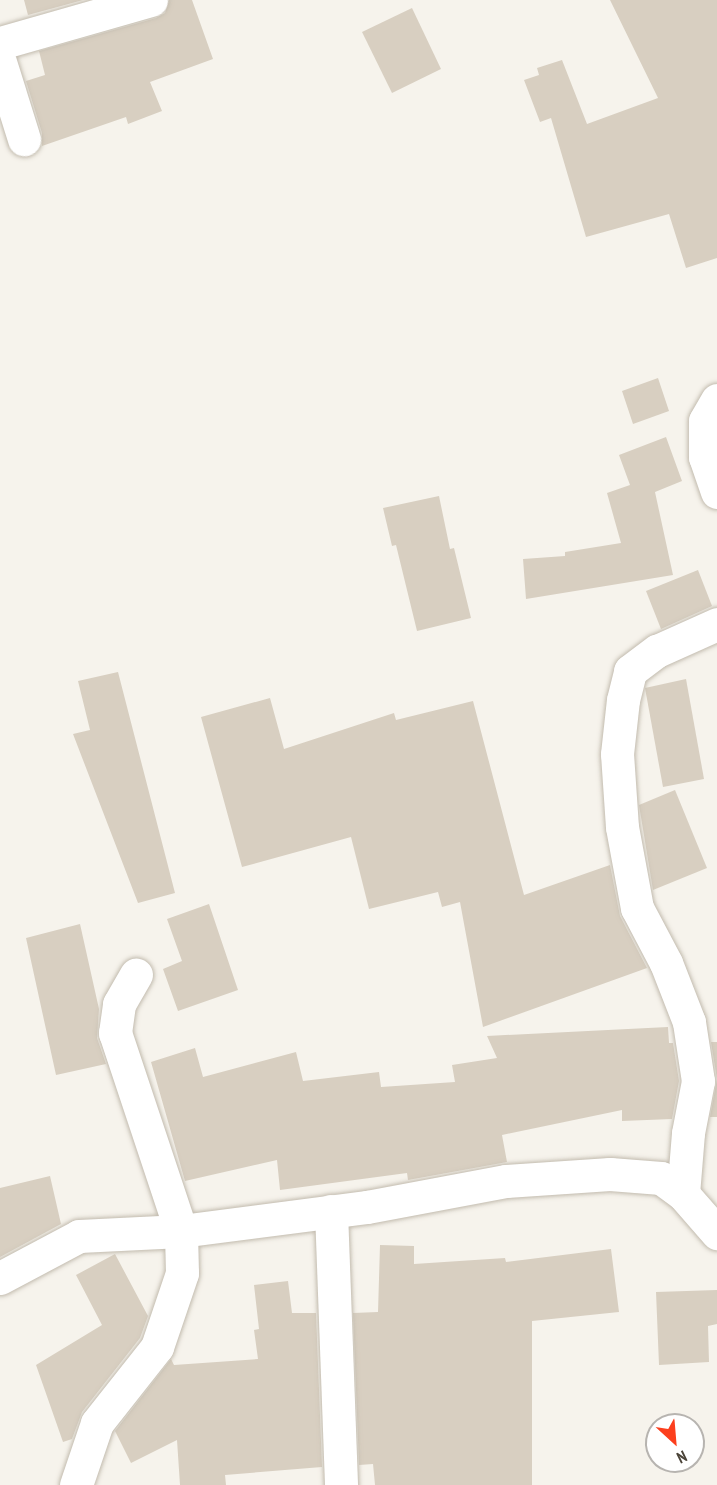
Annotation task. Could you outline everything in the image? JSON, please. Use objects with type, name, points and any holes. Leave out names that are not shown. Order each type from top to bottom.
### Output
[{"type":"street","points":[[0,43],[150,0]]},
{"type":"street","points":[[0,62],[24,139]]},
{"type":"street","points":[[717,400],[705,421],[705,457],[717,492]]},
{"type":"street","points":[[682,1194],[688,1133],[698,1081],[689,1022],[666,963],[637,908],[622,827],[617,754],[623,700],[630,671],[657,651],[717,624]]},
{"type":"street","points":[[76,1485],[97,1423],[157,1347],[182,1273],[181,1231],[115,1033],[119,1004],[136,975]]},
{"type":"street","points":[[0,1278],[79,1236],[181,1231],[331,1211],[506,1182],[610,1174],[661,1178],[682,1194],[717,1233]]},
{"type":"street","points":[[331,1211],[341,1485]]},
{"type":"building","points":[[24,0],[83,0],[28,15]]},
{"type":"building","points":[[169,0],[192,0],[213,59],[150,82],[162,111],[128,124],[126,117],[42,146],[42,133],[26,81],[45,75],[39,51],[156,18],[165,13]]},
{"type":"building","points":[[610,0],[717,0],[717,258],[686,268],[669,214],[586,237],[551,118],[540,122],[524,80],[539,75],[537,68],[562,60],[587,124],[658,98]]},
{"type":"building","points":[[412,8],[441,69],[392,93],[362,32]]},
{"type":"building","points":[[658,378],[669,411],[633,424],[622,391]]},
{"type":"building","points":[[666,437],[682,481],[655,492],[673,575],[526,599],[523,559],[565,556],[565,552],[621,543],[607,493],[630,485],[619,455]]},
{"type":"building","points":[[439,496],[450,549],[454,548],[471,618],[417,631],[396,545],[392,546],[383,508]]},
{"type":"building","points":[[698,570],[712,606],[661,629],[646,591]]},
{"type":"building","points":[[118,672],[175,893],[138,903],[73,734],[90,730],[78,681]]},
{"type":"building","points":[[686,679],[704,779],[663,787],[645,688]]},
{"type":"building","points":[[270,698],[284,749],[394,713],[396,720],[473,701],[524,895],[610,865],[620,916],[647,968],[483,1027],[460,902],[442,907],[438,892],[369,909],[351,837],[242,867],[201,717]]},
{"type":"building","points":[[675,790],[707,868],[653,890],[639,805]]},
{"type":"building","points":[[209,904],[238,990],[178,1011],[163,969],[182,961],[167,919]]},
{"type":"building","points":[[80,924],[99,1009],[97,1038],[106,1064],[56,1075],[26,938]]},
{"type":"building","points":[[668,1027],[669,1043],[673,1043],[679,1081],[672,1119],[622,1121],[622,1110],[502,1135],[507,1162],[408,1180],[407,1173],[280,1190],[277,1160],[185,1181],[151,1062],[195,1048],[203,1077],[296,1052],[303,1081],[379,1072],[381,1087],[455,1082],[452,1065],[497,1058],[487,1036]]},
{"type":"building","points":[[711,1042],[717,1042],[717,1079]]},
{"type":"building","points":[[717,1079],[717,1117],[710,1117]]},
{"type":"building","points":[[50,1176],[61,1224],[0,1257],[0,1188]]},
{"type":"building","points":[[380,1245],[414,1246],[414,1264],[505,1258],[506,1262],[611,1249],[619,1312],[532,1321],[532,1485],[375,1485],[373,1464],[359,1465],[353,1313],[378,1312]]},
{"type":"building","points":[[115,1254],[148,1316],[140,1338],[82,1412],[72,1439],[63,1442],[36,1365],[102,1325],[76,1275]]},
{"type":"building","points":[[288,1281],[292,1313],[316,1313],[322,1467],[225,1475],[226,1485],[180,1485],[177,1440],[131,1463],[115,1431],[171,1359],[174,1365],[258,1359],[254,1330],[259,1329],[254,1285]]},
{"type":"building","points":[[717,1290],[717,1324],[708,1326],[709,1362],[659,1365],[656,1292]]}]
